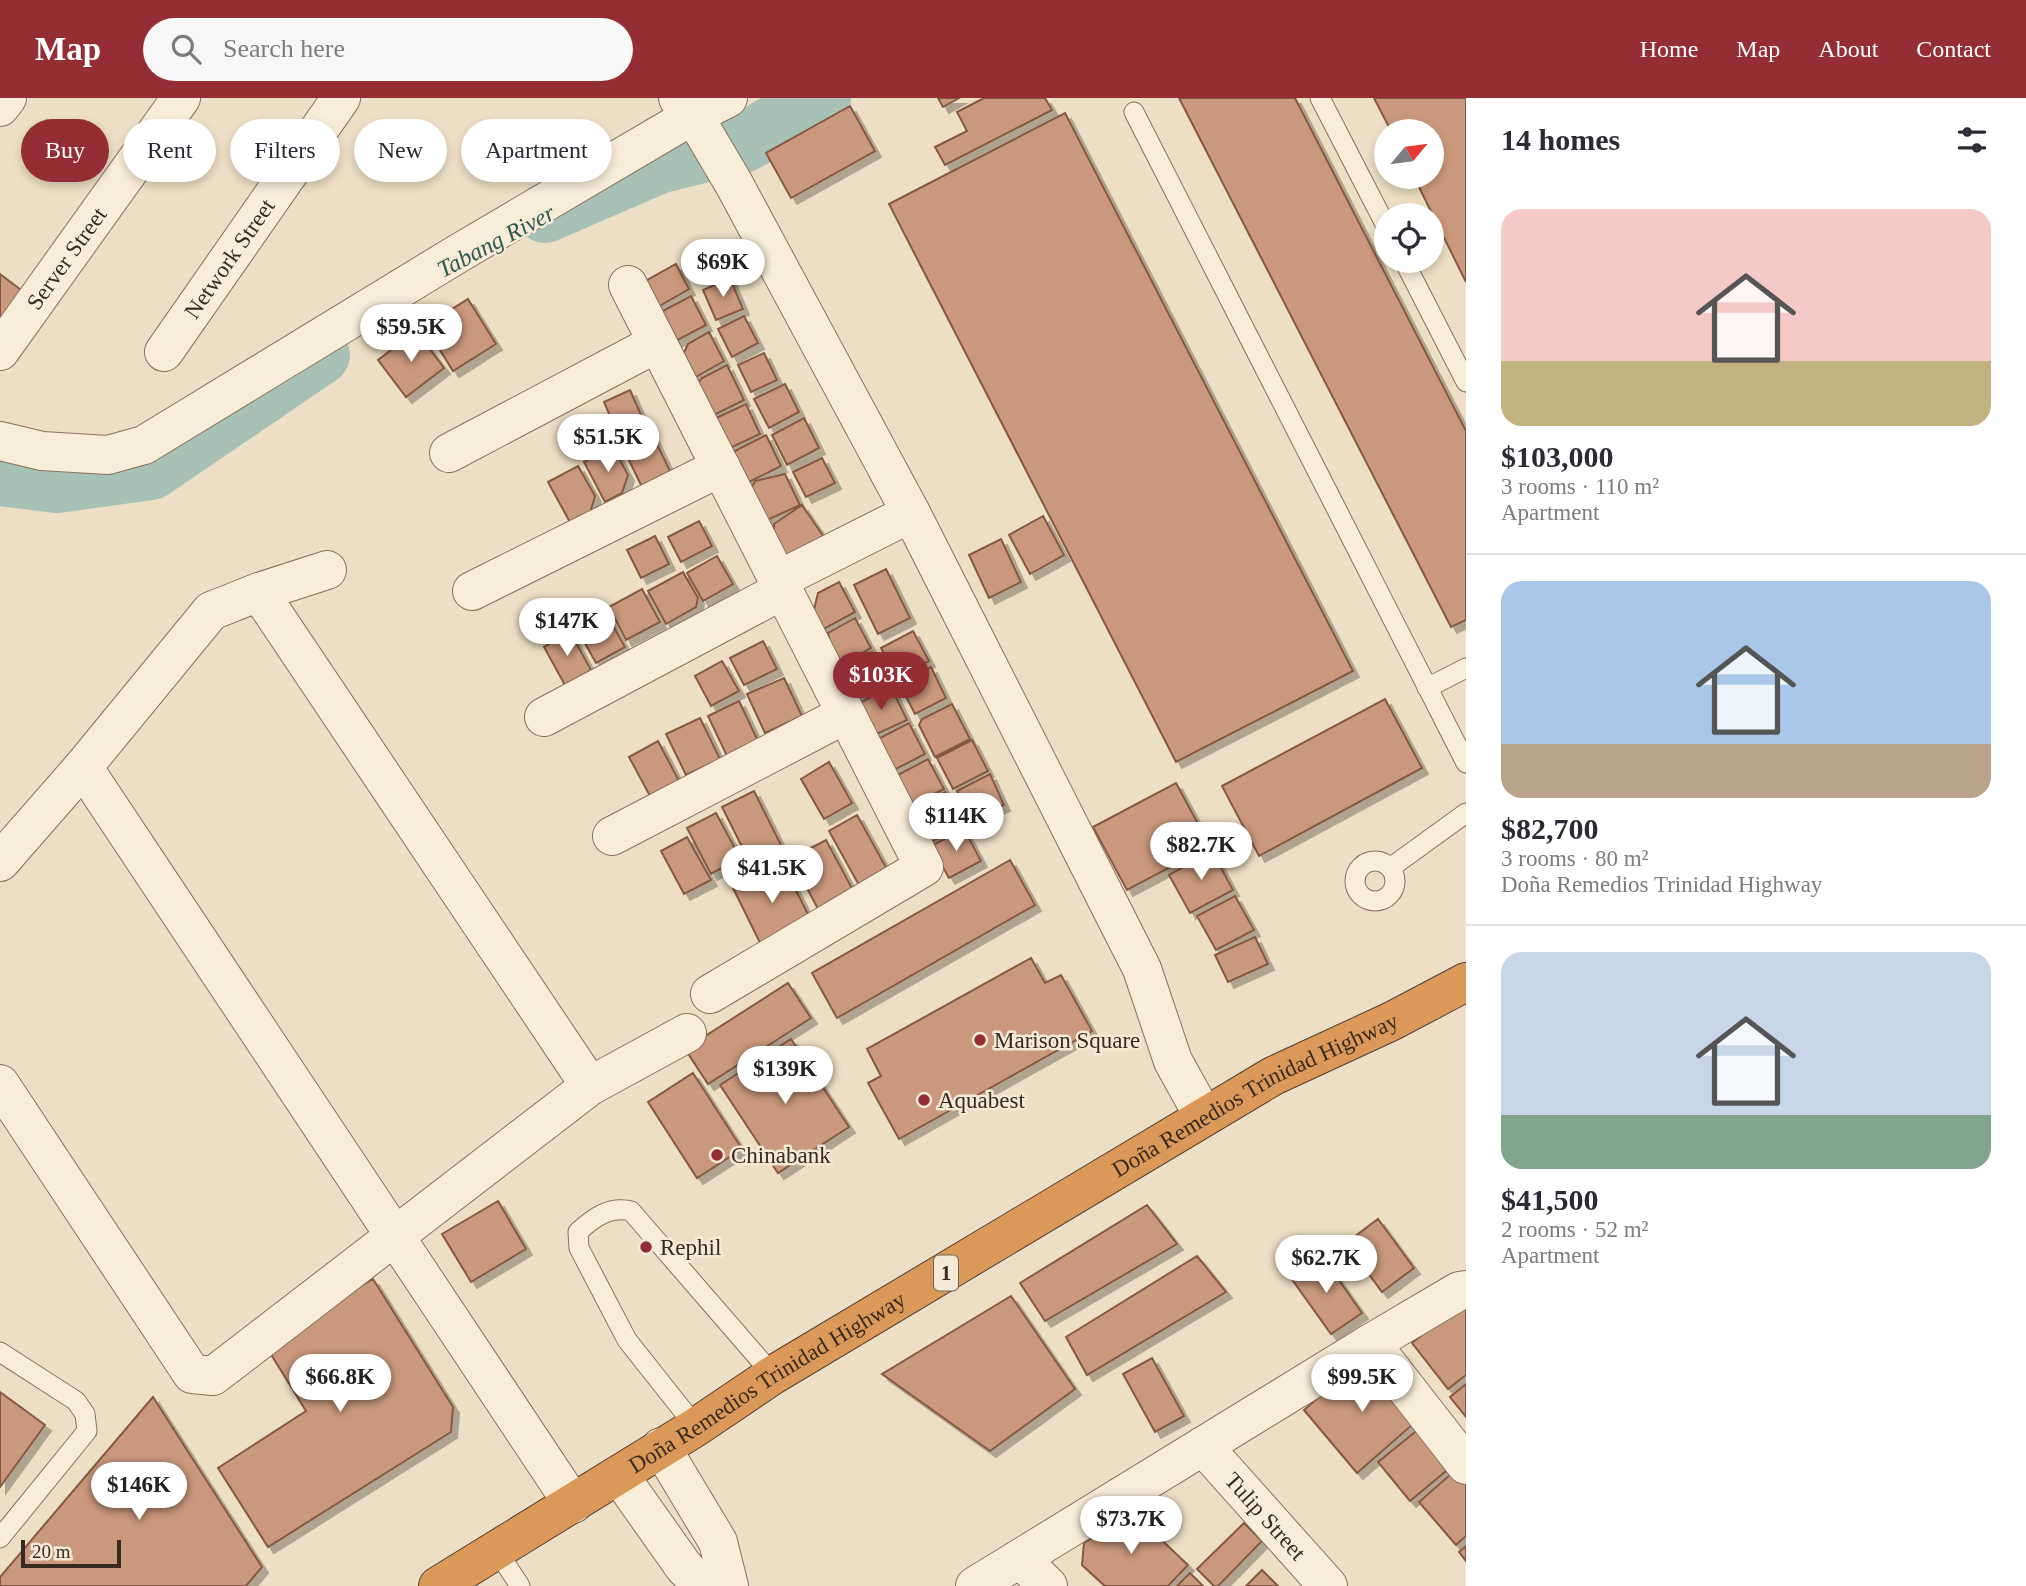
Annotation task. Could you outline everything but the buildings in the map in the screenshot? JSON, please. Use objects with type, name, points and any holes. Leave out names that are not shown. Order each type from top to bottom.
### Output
[{"type":"highway","name":"Doña Remedios Trinidad Highway","points":[[438,1586],[696,1427],[773,1375],[1273,1076],[1392,1021],[1466,982]]},
{"type":"street","points":[[0,107],[7,98]]},
{"type":"street","name":"Server Street","points":[[0,351],[181,98]]},
{"type":"street","name":"Network Street","points":[[164,352],[341,98]]},
{"type":"street","points":[[0,441],[43,451],[108,455],[144,444],[690,114],[728,98]]},
{"type":"street","points":[[690,114],[734,184],[911,513],[1142,969],[1173,1061],[1204,1118]]},
{"type":"street","points":[[628,285],[924,867],[710,994]]},
{"type":"street","points":[[449,453],[657,343]]},
{"type":"street","points":[[472,591],[721,467]]},
{"type":"street","points":[[544,717],[911,513]]},
{"type":"street","points":[[0,862],[83,767],[211,611],[327,570]]},
{"type":"street","points":[[259,592],[590,1086]]},
{"type":"street","points":[[612,836],[846,714]]},
{"type":"street","points":[[83,767],[573,1504]]},
{"type":"street","points":[[0,1084],[192,1374],[214,1376],[590,1086],[687,1033]]},
{"type":"street","points":[[975,1586],[1371,1343],[1459,1291],[1466,1290]]},
{"type":"street","points":[[1371,1343],[1466,1465]]},
{"type":"street","name":"Tulip Street","points":[[1203,1446],[1328,1586]]},
{"type":"street","points":[[661,1447],[718,1542],[729,1586]]},
{"type":"street","points":[[619,1475],[684,1567],[703,1586]]},
{"type":"street","points":[[1020,1559],[1048,1586]]},
{"type":"lane","points":[[1320,98],[1374,203]]},
{"type":"lane","points":[[1134,112],[1466,763]]},
{"type":"lane","points":[[1410,273],[1466,382]]},
{"type":"lane","points":[[1427,688],[1466,668]]},
{"type":"lane","points":[[1390,868],[1466,813]]},
{"type":"lane","points":[[696,1427],[627,1340],[579,1248],[578,1232],[593,1218],[618,1208],[631,1212],[773,1375]]},
{"type":"lane","points":[[0,1352],[76,1401],[85,1414],[87,1431],[0,1538]]},
{"type":"lane","points":[[496,1549],[520,1586]]},
{"type":"waterway","name":"Tabang River","points":[[545,213],[658,164],[743,143],[821,98]]},
{"type":"waterway","name":"Tabang River","points":[[0,476],[57,483],[151,470],[320,355]]},
{"type":"place","name":"Marison Square","points":[[980,1040]]},
{"type":"place","name":"Aquabest","points":[[924,1100]]},
{"type":"place","name":"Chinabank","points":[[717,1155]]},
{"type":"place","name":"Rephil","points":[[646,1247]]}]
